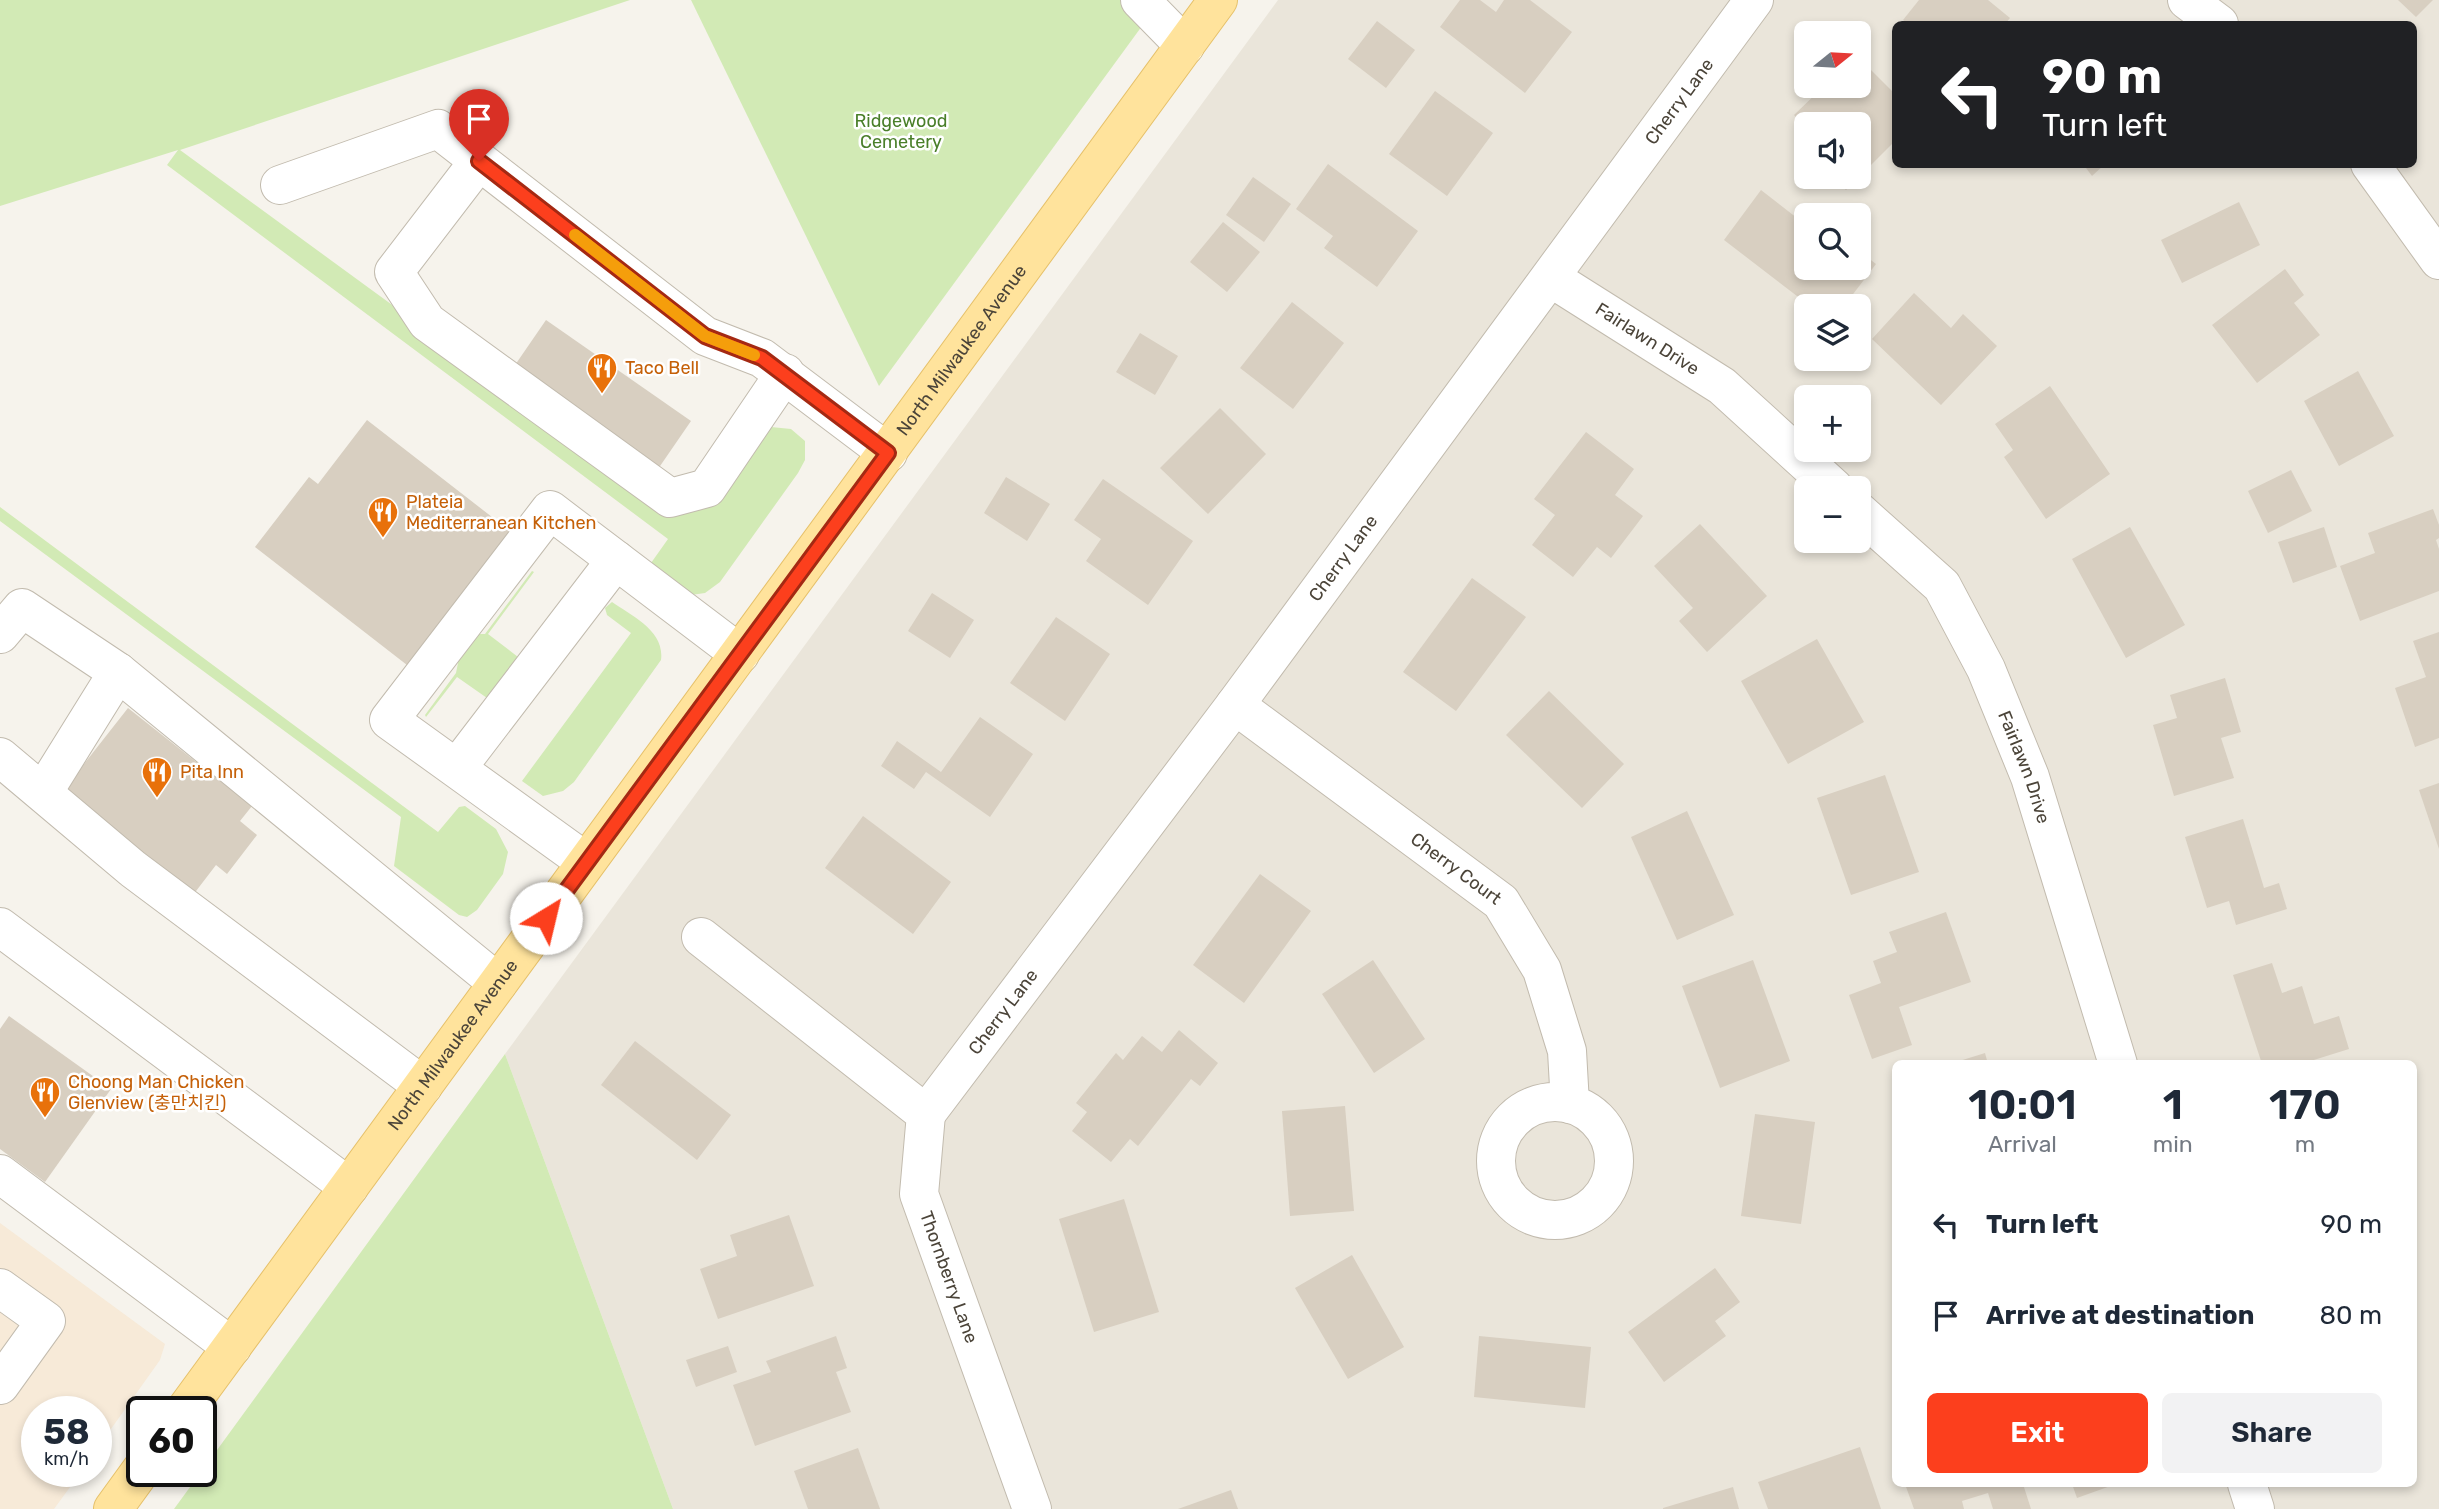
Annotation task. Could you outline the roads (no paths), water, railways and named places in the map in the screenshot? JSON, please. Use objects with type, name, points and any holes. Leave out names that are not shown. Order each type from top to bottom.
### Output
[{"type":"main road","name":"North Milwaukee Avenue","points":[[196,1396],[1218,0]]},
{"type":"main road","points":[[113,1509],[129,1487]]},
{"type":"street","points":[[1140,0],[1185,46]]},
{"type":"street","name":"Cherry Lane","points":[[926,1114],[1235,705],[1755,0]]},
{"type":"street","points":[[2187,0],[2215,21]]},
{"type":"street","points":[[279,185],[438,130],[705,336],[762,358],[888,453]]},
{"type":"street","points":[[479,161],[394,272],[427,322],[670,498],[707,488],[785,373]]},
{"type":"street","points":[[2373,168],[2439,260]]},
{"type":"street","name":"Fairlawn Drive","points":[[1551,278],[1722,386],[1821,476]]},
{"type":"street","points":[[586,862],[389,720],[397,708],[550,510],[740,654]]},
{"type":"street","name":"Fairlawn Drive","points":[[1871,523],[1942,586],[1986,668],[2030,777],[2117,1060]]},
{"type":"street","points":[[457,768],[615,560]]},
{"type":"street","points":[[0,634],[22,608],[118,672],[498,983]]},
{"type":"street","points":[[44,791],[118,672]]},
{"type":"street","name":"Cherry Court","points":[[1235,705],[1501,902],[1542,970],[1567,1051],[1570,1104]]},
{"type":"street","points":[[0,757],[44,791],[134,869],[423,1086]]},
{"type":"street","points":[[0,926],[349,1186]]},
{"type":"street","points":[[701,937],[926,1114]]},
{"type":"street","name":"Thornberry Lane","points":[[926,1114],[919,1194],[1032,1509]]},
{"type":"street","points":[[0,1174],[232,1347]]},
{"type":"street","points":[[0,1288],[46,1321],[0,1385]]},
{"type":"street","points":[[2248,1487],[2255,1509]]},
{"type":"place","name":"Taco Bell","points":[[602,395]]},
{"type":"place","name":"Plateia Mediterranean Kitchen","points":[[383,539]]},
{"type":"place","name":"Pita Inn","points":[[157,799]]},
{"type":"place","name":"Choong Man Chicken Glenview (충만치킨)","points":[[45,1119]]},
{"type":"park label","name":"Ridgewood Cemetery","points":[[901,131]]}]
